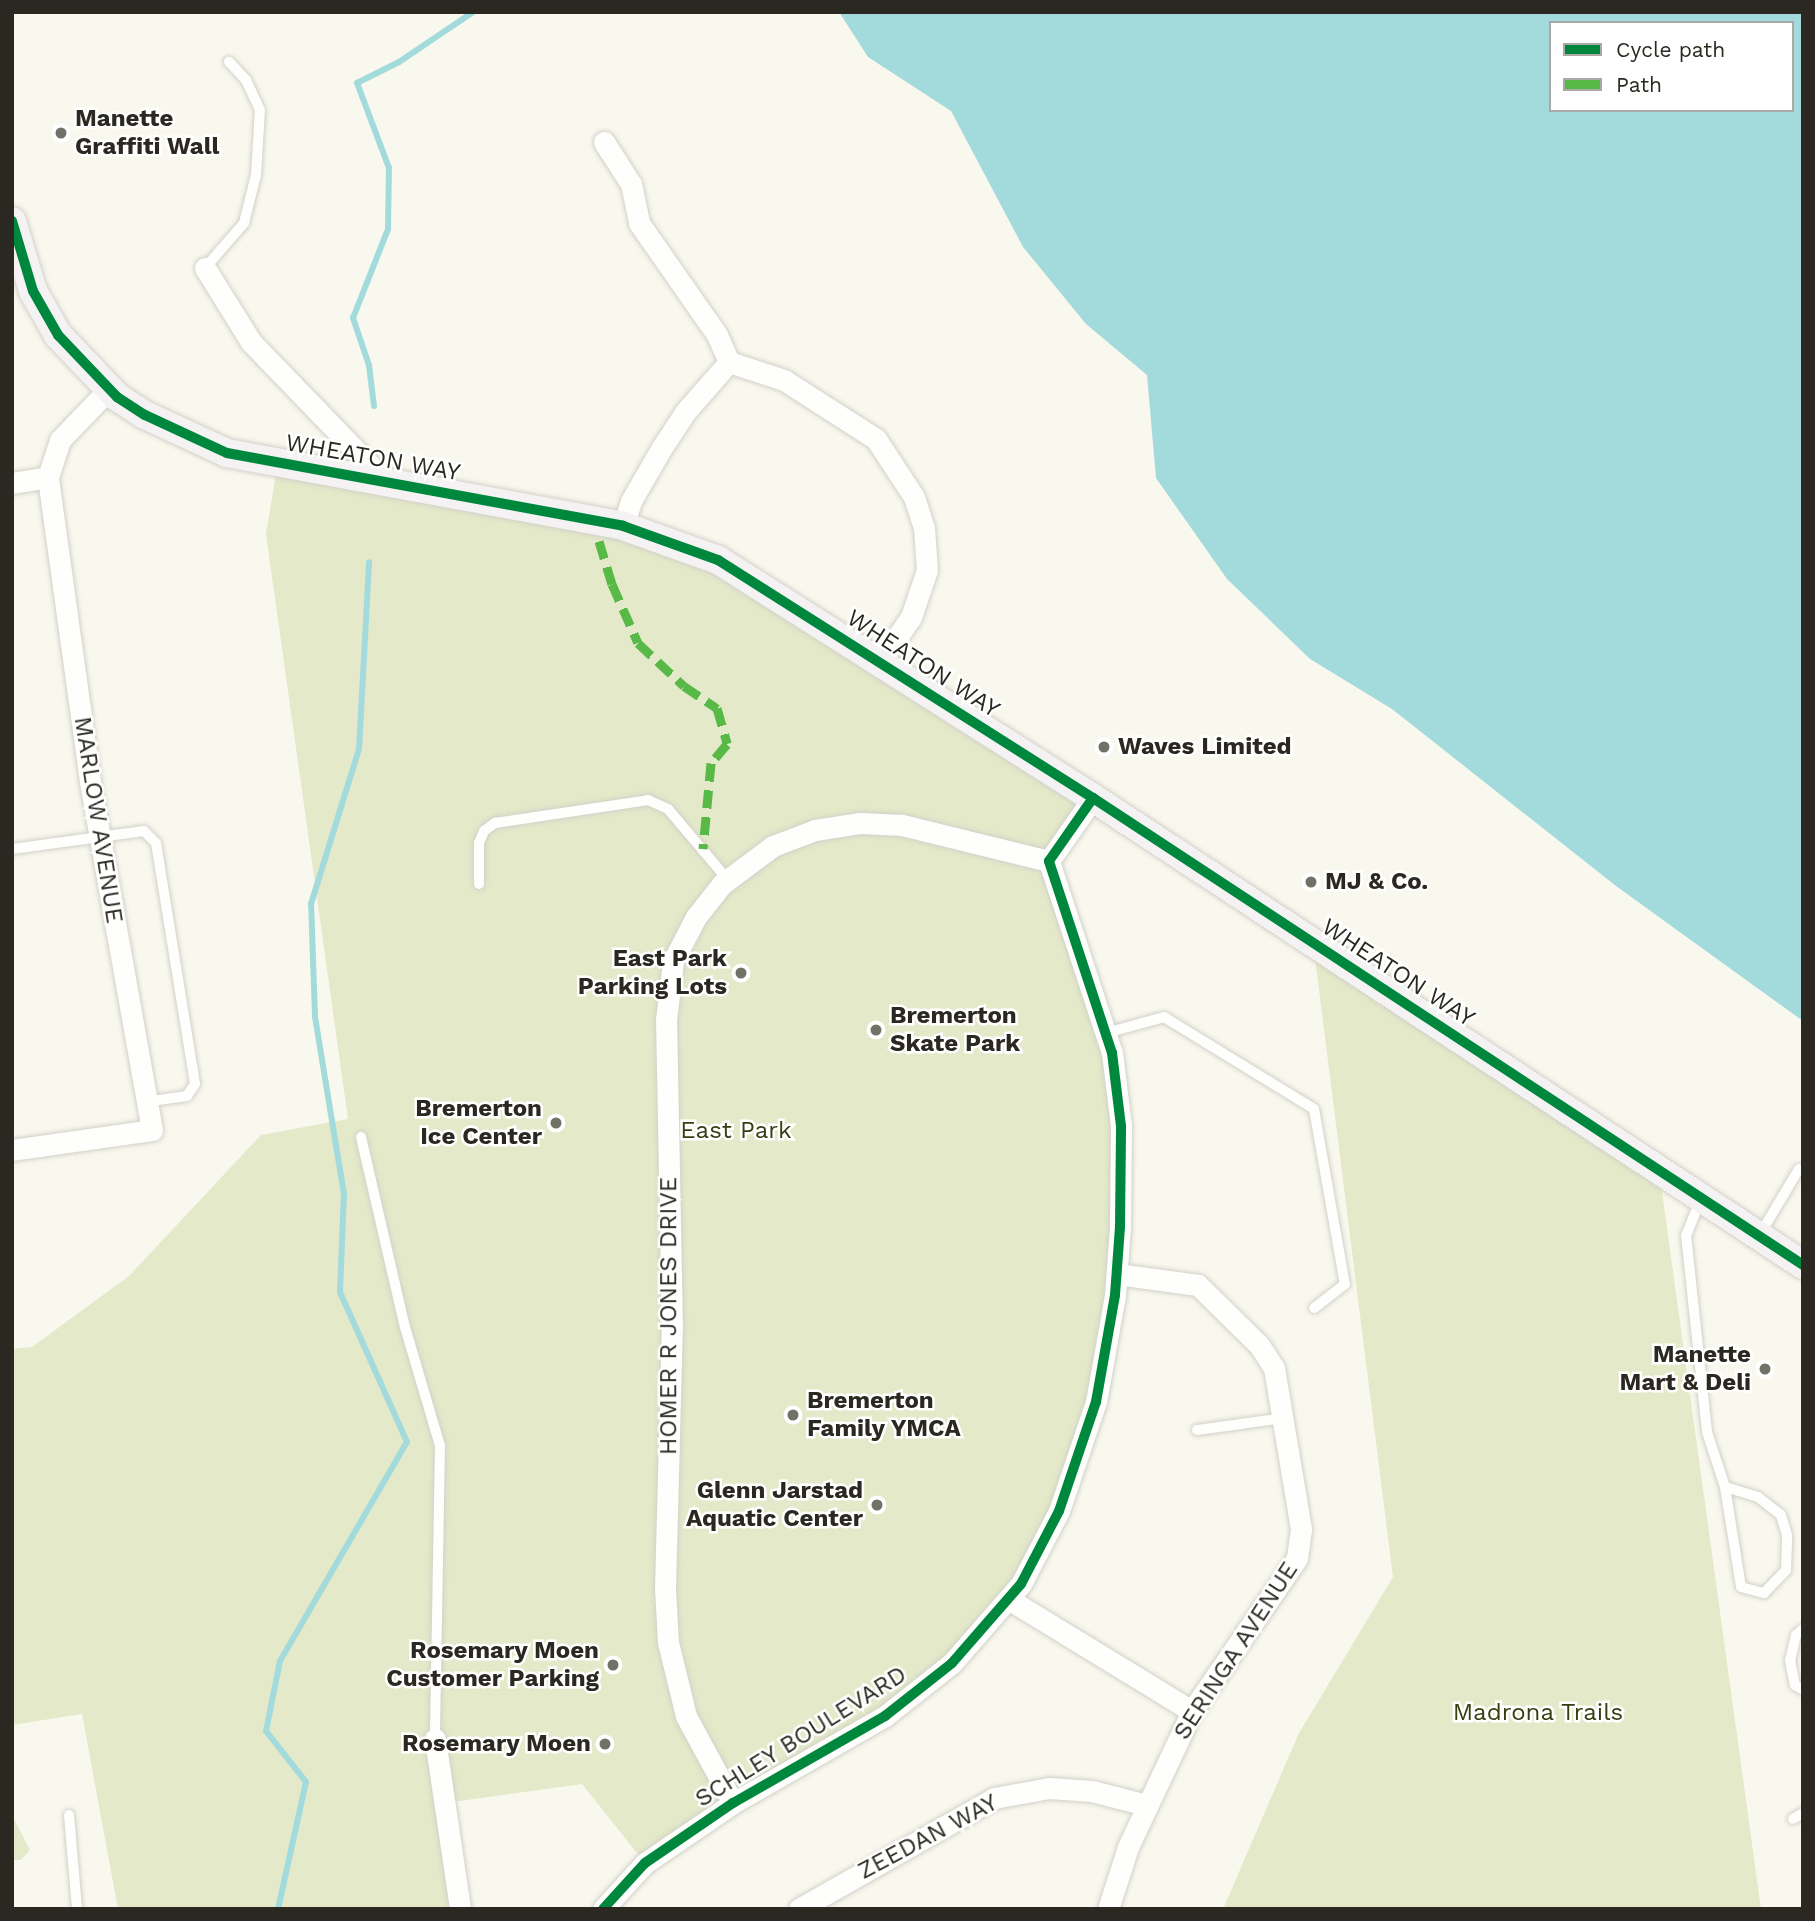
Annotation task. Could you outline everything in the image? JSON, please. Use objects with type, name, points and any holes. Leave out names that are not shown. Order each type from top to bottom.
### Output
[{"type":"main road","name":"WHEATON WAY","points":[[12,221],[33,291],[58,335],[109,389],[164,426],[227,453],[623,526],[718,560],[1093,798],[1803,1265]]},
{"type":"street","points":[[604,142],[631,184],[639,223],[717,335],[729,362],[784,380],[855,422],[876,439],[914,496],[923,528],[927,570],[911,617],[880,662]]},
{"type":"street","points":[[205,268],[251,342],[386,482]]},
{"type":"street","points":[[623,526],[660,449],[686,411],[729,362]]},
{"type":"street","name":"MARLOW AVENUE","points":[[12,1150],[152,1130],[100,839],[48,477],[60,440],[109,389]]},
{"type":"street","points":[[12,483],[48,477]]},
{"type":"street","points":[[1049,861],[1093,798]]},
{"type":"street","name":"HOMER R JONES DRIVE","points":[[733,1803],[696,1737],[677,1691],[665,1589],[672,1329],[668,985],[683,938],[728,880],[787,839],[860,823],[915,827],[1049,861]]},
{"type":"street","name":"SCHLEY BOULEVARD","points":[[603,1909],[645,1863],[733,1803],[884,1716],[951,1663],[1010,1600],[1039,1551],[1077,1466],[1096,1402],[1117,1274],[1121,1126],[1106,1033],[1049,861]]},
{"type":"street","name":"SERINGA AVENUE","points":[[1108,1909],[1146,1805],[1192,1711],[1300,1549],[1301,1529],[1274,1368],[1259,1345],[1198,1284],[1117,1274]]},
{"type":"street","points":[[1010,1600],[1192,1711]]},
{"type":"street","points":[[435,1739],[460,1909]]},
{"type":"street","name":"ZEEDAN WAY","points":[[799,1909],[994,1798],[1049,1788],[1092,1791],[1146,1805]]},
{"type":"lane","points":[[205,268],[244,223],[256,176],[260,110],[246,80],[229,62]]},
{"type":"lane","points":[[479,884],[479,843],[484,831],[495,823],[648,800],[668,809],[728,880]]},
{"type":"lane","points":[[12,849],[144,831],[156,843],[195,1084],[187,1096],[145,1102]]},
{"type":"lane","points":[[1106,1033],[1164,1017],[1314,1109],[1345,1284],[1314,1308]]},
{"type":"lane","points":[[361,1137],[405,1327],[440,1446],[435,1739]]},
{"type":"lane","points":[[1759,1236],[1799,1168]]},
{"type":"lane","points":[[1702,1198],[1686,1235],[1707,1432],[1724,1487],[1741,1587],[1763,1592],[1787,1562],[1787,1535],[1780,1515],[1758,1497],[1724,1487]]},
{"type":"lane","points":[[1196,1430],[1284,1418]]},
{"type":"lane","points":[[1803,1629],[1796,1635],[1790,1661],[1795,1685],[1803,1690]]},
{"type":"lane","points":[[69,1815],[77,1909]]},
{"type":"green space","name":"East Park","points":[[278,462],[672,541],[1093,798],[1049,861],[1118,1089],[1105,1354],[1039,1551],[951,1663],[645,1863],[582,1784],[445,1803],[458,1909],[118,1909],[82,1714],[12,1725],[12,1349],[32,1347],[129,1276],[261,1135],[348,1119],[266,534]]},
{"type":"green space","name":"Madrona Trails","points":[[1313,942],[1659,1170],[1761,1909],[1223,1909],[1299,1733],[1393,1577]]},
{"type":"green space","points":[[12,1815],[30,1850],[21,1860],[12,1860]]},
{"type":"water","points":[[839,12],[1803,12],[1803,1021],[1616,886],[1392,709],[1310,659],[1227,579],[1156,478],[1147,375],[1086,324],[1023,247],[951,111],[868,57]]},
{"type":"waterway","points":[[374,406],[369,365],[353,318],[388,229],[389,168],[357,83],[399,62],[473,12]]},
{"type":"waterway","points":[[278,1909],[306,1782],[266,1731],[280,1661],[407,1442],[340,1292],[344,1194],[315,1016],[311,904],[359,749],[369,562]]},
{"type":"marked path","points":[[599,541],[612,584],[638,643],[684,686],[717,708],[727,744],[711,763],[703,849]]},
{"type":"cycle path","points":[[12,221],[33,291],[58,335],[117,397],[145,415],[227,453],[623,526],[718,560],[1093,798],[1803,1265]]},
{"type":"cycle path","points":[[603,1909],[645,1863],[733,1803],[885,1716],[952,1663],[1021,1584],[1059,1511],[1096,1402],[1115,1295],[1120,1227],[1121,1126],[1112,1053],[1049,861],[1093,798]]},
{"type":"place","name":"Manette Graffiti Wall","points":[[61,133]]},
{"type":"place","name":"Waves Limited","points":[[1104,747]]},
{"type":"place","name":"MJ & Co.","points":[[1311,882]]},
{"type":"place","name":"East Park Parking Lots","points":[[741,973]]},
{"type":"place","name":"Bremerton Skate Park","points":[[876,1030]]},
{"type":"place","name":"Bremerton Ice Center","points":[[556,1123]]},
{"type":"place","name":"Manette Mart & Deli","points":[[1765,1369]]},
{"type":"place","name":"Bremerton Family YMCA","points":[[793,1415]]},
{"type":"place","name":"Glenn Jarstad Aquatic Center","points":[[877,1505]]},
{"type":"place","name":"Rosemary Moen Customer Parking","points":[[613,1665]]},
{"type":"place","name":"Rosemary Moen","points":[[605,1744]]}]
